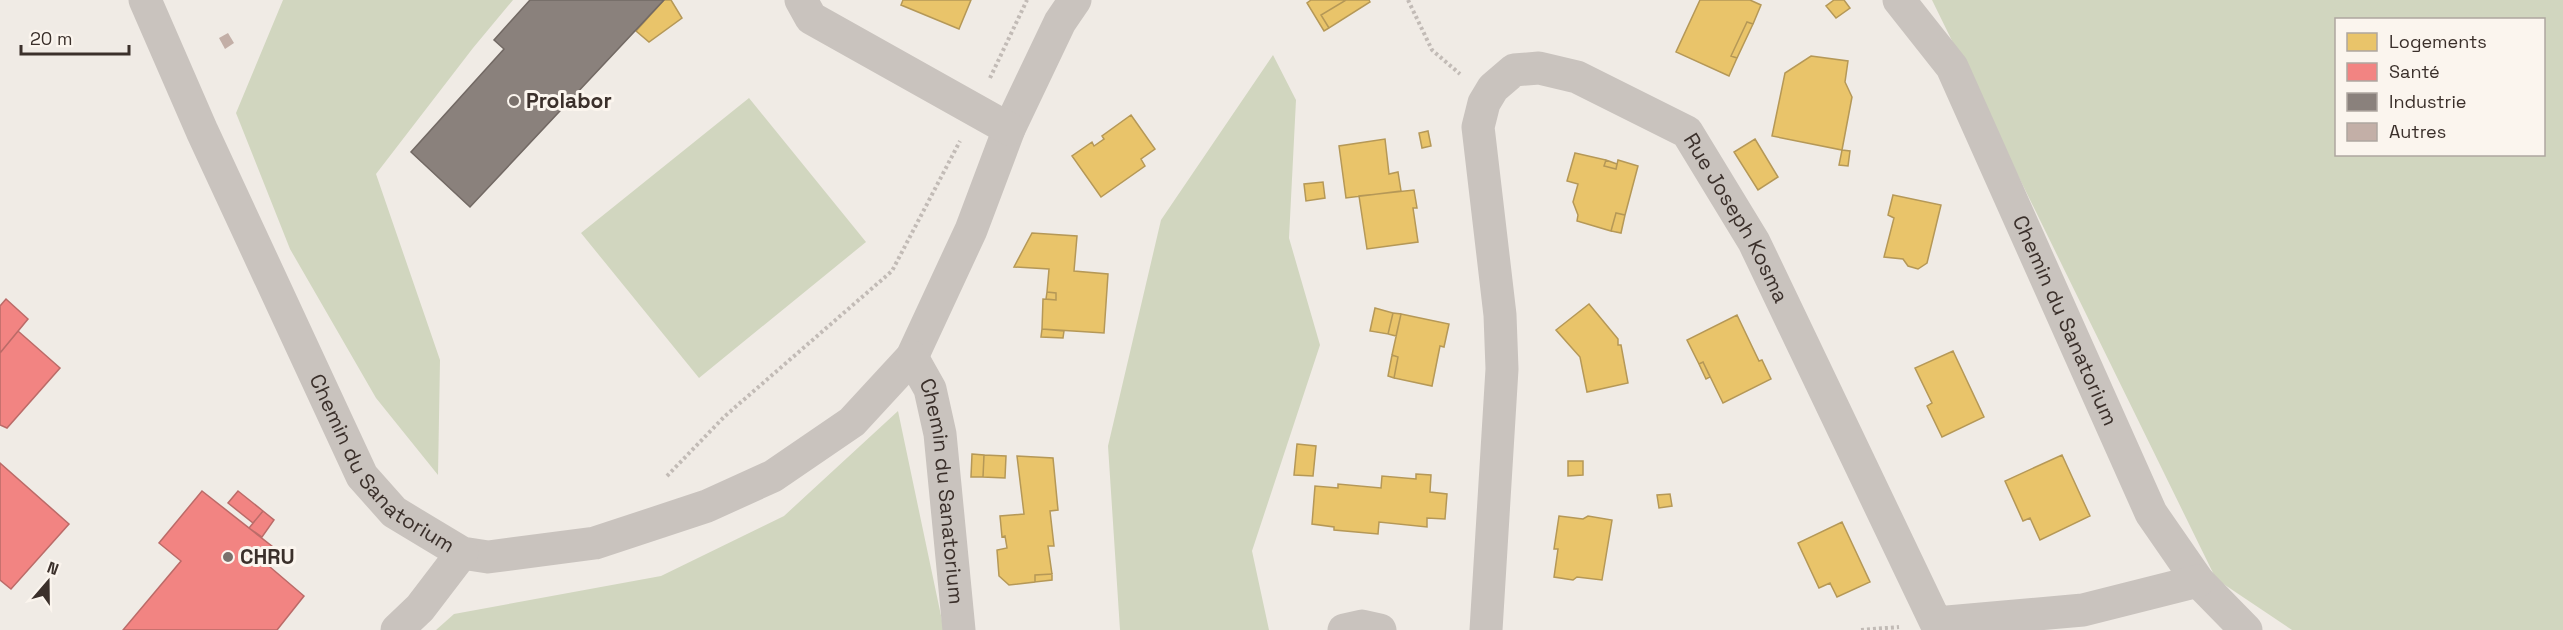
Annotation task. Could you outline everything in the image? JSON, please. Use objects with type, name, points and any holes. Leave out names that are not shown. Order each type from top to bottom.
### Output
[{"type":"street","name":"Chemin du Sanatorium","points":[[145,0],[202,130],[362,476],[394,512],[462,553],[488,557],[595,543],[706,506],[773,476],[852,422],[912,357],[971,230],[1009,129],[1060,22],[1075,0]]},
{"type":"street","points":[[801,0],[811,18],[1009,129]]},
{"type":"street","name":"Chemin du Sanatorium","points":[[1899,0],[1952,67],[2151,513],[2198,581],[2246,630]]},
{"type":"street","name":"Rue Joseph Kosma","points":[[1486,630],[1502,369],[1500,315],[1478,128],[1487,98],[1493,88],[1514,70],[1539,68],[1577,77],[1687,132],[1754,242],[1936,623],[2083,610],[2198,581]]},
{"type":"street","name":"Chemin du Sanatorium","points":[[912,357],[930,389],[940,434],[959,630]]},
{"type":"street","points":[[397,630],[420,608],[462,553]]},
{"type":"street","points":[[1344,630],[1362,626],[1380,630]]},
{"type":"path","points":[[667,476],[725,416],[892,271],[975,111],[1027,0]]},
{"type":"path","points":[[1408,0],[1432,50],[1487,98]]},
{"type":"green space","points":[[283,0],[513,0],[376,174],[440,360],[438,475],[376,398],[290,249],[236,113]]},
{"type":"green space","points":[[1932,0],[2563,0],[2563,630],[2292,630],[2216,579]]},
{"type":"green space","points":[[1273,55],[1296,100],[1289,238],[1320,345],[1252,551],[1269,630],[1120,630],[1108,446],[1161,220]]},
{"type":"green space","points":[[749,98],[866,242],[699,378],[581,233]]},
{"type":"green space","points":[[898,411],[944,630],[436,630],[454,614],[661,576],[784,516]]},
{"type":"building: Logements","points":[[664,0],[671,0],[682,18],[649,42],[636,31]]},
{"type":"building: Logements","points":[[903,0],[971,0],[959,29],[901,5]]},
{"type":"building: Logements","points":[[1311,0],[1346,0],[1321,15],[1329,28],[1324,31],[1307,3]]},
{"type":"building: Logements","points":[[1346,0],[1369,0],[1370,2],[1329,28],[1321,15]]},
{"type":"building: Logements","points":[[1700,0],[1750,0],[1761,5],[1753,24],[1747,22],[1731,56],[1737,58],[1729,76],[1676,52]]},
{"type":"building: Logements","points":[[1834,0],[1844,0],[1850,8],[1836,18],[1826,6]]},
{"type":"building: Logements","points":[[1747,22],[1753,24],[1737,58],[1731,56]]},
{"type":"building: Logements","points":[[1811,56],[1848,61],[1845,82],[1852,97],[1842,150],[1772,136],[1785,73]]},
{"type":"building: Logements","points":[[1131,115],[1155,149],[1141,159],[1145,166],[1101,197],[1072,156],[1092,142],[1094,146],[1104,139],[1102,136]]},
{"type":"building: Logements","points":[[1428,131],[1431,146],[1422,148],[1419,133]]},
{"type":"building: Logements","points":[[1385,139],[1389,174],[1398,172],[1401,191],[1346,198],[1339,146]]},
{"type":"building: Logements","points":[[1755,139],[1778,177],[1758,190],[1734,152]]},
{"type":"building: Logements","points":[[1842,150],[1850,151],[1848,166],[1839,165]]},
{"type":"building: Logements","points":[[1575,153],[1606,160],[1604,166],[1616,169],[1618,160],[1638,166],[1625,215],[1616,213],[1611,231],[1577,221],[1578,215],[1573,202],[1578,184],[1567,181]]},
{"type":"building: Logements","points":[[1606,160],[1617,164],[1616,169],[1604,166]]},
{"type":"building: Logements","points":[[1323,182],[1325,198],[1306,201],[1304,184]]},
{"type":"building: Logements","points":[[1414,190],[1417,208],[1413,208],[1418,242],[1367,249],[1359,196]]},
{"type":"building: Logements","points":[[1893,195],[1941,205],[1927,263],[1918,269],[1908,266],[1903,259],[1884,257],[1894,218],[1888,215]]},
{"type":"building: Logements","points":[[1616,213],[1625,215],[1621,233],[1611,231]]},
{"type":"building: Logements","points":[[1032,233],[1077,236],[1074,271],[1108,274],[1104,333],[1042,329],[1043,299],[1056,300],[1056,293],[1047,292],[1049,269],[1014,267]]},
{"type":"building: Logements","points":[[1047,292],[1056,293],[1056,300],[1046,299]]},
{"type":"building: Logements","points":[[1589,304],[1618,339],[1618,345],[1621,345],[1628,383],[1587,392],[1580,357],[1556,330]]},
{"type":"building: Logements","points":[[1375,308],[1393,313],[1388,334],[1370,331]]},
{"type":"building: Logements","points":[[1393,313],[1401,314],[1396,336],[1388,334]]},
{"type":"building: Logements","points":[[1401,314],[1449,324],[1444,347],[1440,346],[1432,386],[1394,378],[1398,357],[1392,355]]},
{"type":"building: Logements","points":[[1737,315],[1759,361],[1762,360],[1771,379],[1723,403],[1703,362],[1699,364],[1687,340]]},
{"type":"building: Logements","points":[[1042,329],[1064,331],[1063,338],[1041,337]]},
{"type":"building: Logements","points":[[1953,351],[1984,417],[1942,437],[1927,406],[1932,403],[1915,368]]},
{"type":"building: Logements","points":[[1392,355],[1398,357],[1394,378],[1388,376]]},
{"type":"building: Logements","points":[[1703,362],[1710,377],[1706,379],[1699,364]]},
{"type":"building: Logements","points":[[1297,444],[1316,446],[1313,476],[1294,475]]},
{"type":"building: Logements","points":[[972,454],[984,455],[983,477],[971,477]]},
{"type":"building: Logements","points":[[984,455],[1006,456],[1005,478],[983,477]]},
{"type":"building: Logements","points":[[2062,455],[2090,516],[2040,540],[2030,518],[2023,521],[2005,481]]},
{"type":"building: Logements","points":[[1017,456],[1053,458],[1058,510],[1050,511],[1054,546],[1048,546],[1052,574],[1035,575],[1035,582],[1009,585],[999,576],[997,550],[1007,548],[1005,536],[1002,537],[1000,516],[1024,514]]},
{"type":"building: Logements","points":[[1568,461],[1583,461],[1583,475],[1568,476]]},
{"type":"building: Logements","points":[[1416,474],[1431,475],[1430,492],[1447,494],[1445,519],[1427,518],[1427,527],[1379,522],[1378,534],[1334,530],[1334,527],[1312,524],[1315,486],[1338,488],[1338,484],[1381,488],[1382,476],[1416,479]]},
{"type":"building: Logements","points":[[1670,494],[1672,506],[1659,508],[1657,495]]},
{"type":"building: Logements","points":[[1559,516],[1583,519],[1588,516],[1612,520],[1602,580],[1577,577],[1573,580],[1554,577],[1558,549],[1554,549]]},
{"type":"building: Logements","points":[[1842,522],[1870,582],[1837,597],[1830,583],[1819,588],[1798,543]]},
{"type":"building: Logements","points":[[1052,574],[1052,580],[1035,582],[1035,575]]},
{"type":"building: Santé","points":[[6,299],[28,319],[0,353],[0,306]]},
{"type":"building: Santé","points":[[18,331],[60,368],[7,428],[0,425],[0,353]]},
{"type":"building: Santé","points":[[0,463],[69,524],[11,589],[0,580]]},
{"type":"building: Santé","name":"CHRU","points":[[202,491],[282,554],[270,567],[304,596],[277,630],[123,630],[181,561],[159,543]]},
{"type":"building: Santé","points":[[238,491],[263,511],[253,523],[228,503]]},
{"type":"building: Santé","points":[[263,511],[274,520],[262,537],[249,528]]},
{"type":"building: Industrie","name":"Prolabor","points":[[530,0],[664,0],[470,207],[411,152],[504,49],[494,40]]},
{"type":"building: Autres","points":[[228,33],[234,43],[225,49],[219,38]]},
{"type":"place","name":"Prolabor","points":[[514,101]]},
{"type":"place","name":"CHRU","points":[[228,557]]}]
